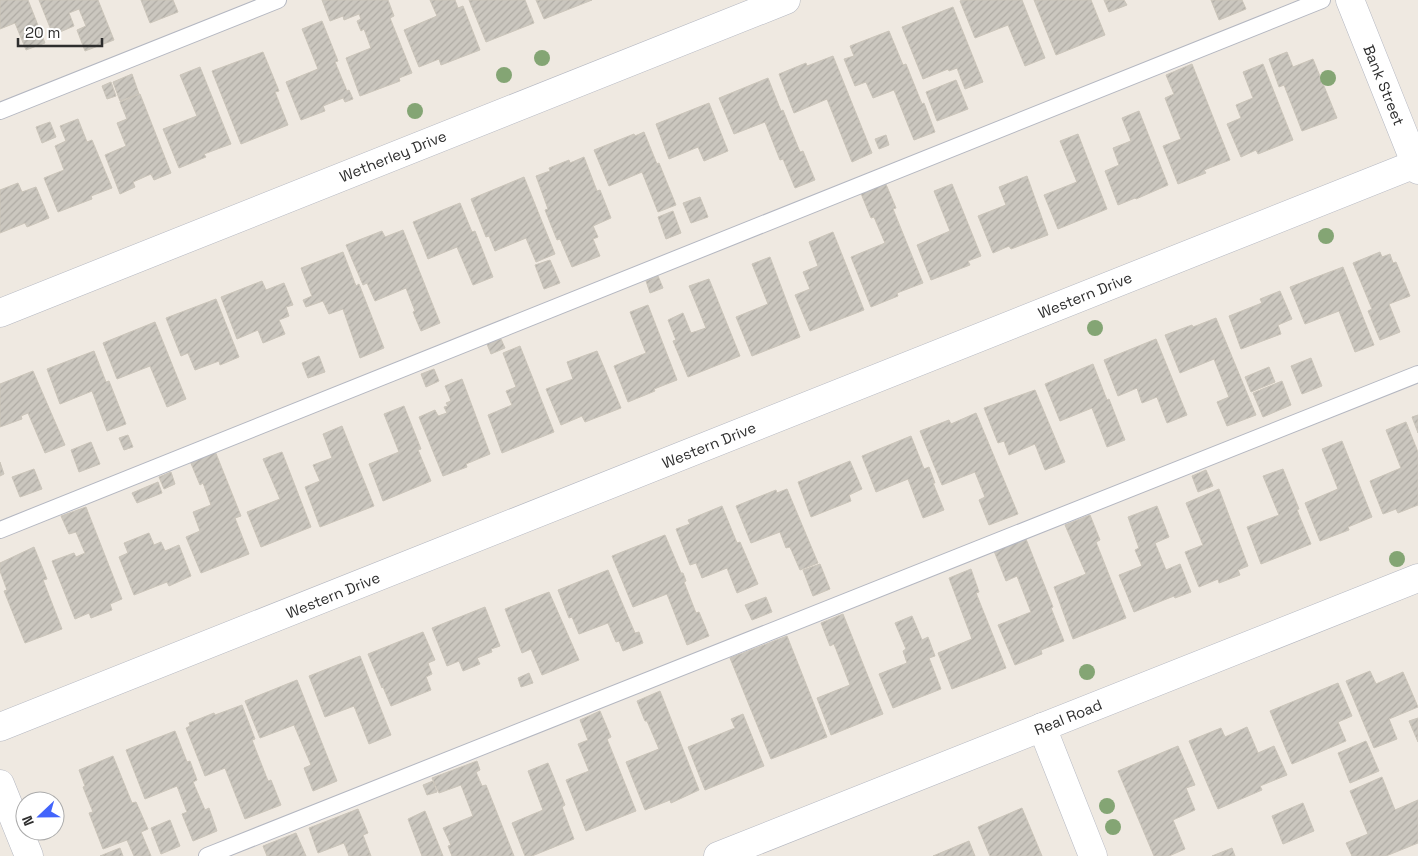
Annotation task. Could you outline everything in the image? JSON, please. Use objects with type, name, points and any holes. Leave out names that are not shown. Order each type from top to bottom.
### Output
[{"type":"street","name":"Wetherley Drive","points":[[0,313],[786,0]]},
{"type":"street","name":"Bank Street","points":[[1350,0],[1417,165]]},
{"type":"street","name":"Western Drive","points":[[0,727],[1417,165]]},
{"type":"street","name":"Real Road","points":[[718,856],[1418,578]]},
{"type":"street","points":[[1042,727],[1093,856]]},
{"type":"street","points":[[0,784],[28,856]]},
{"type":"lane","points":[[0,111],[278,0]]},
{"type":"lane","points":[[0,530],[1322,0]]},
{"type":"lane","points":[[207,856],[1418,374]]},
{"type":"building","points":[[0,0],[28,0],[45,43],[26,50],[15,23],[0,29]]},
{"type":"building","points":[[39,0],[98,0],[114,40],[85,51],[77,30],[86,26],[79,9],[69,13],[74,26],[53,35]]},
{"type":"building","points":[[141,0],[173,0],[178,12],[150,23]]},
{"type":"building","points":[[322,0],[388,0],[394,16],[390,18],[412,73],[399,78],[400,81],[360,96],[346,58],[371,48],[364,29],[361,31],[357,21],[361,19],[359,14],[344,20],[343,16],[330,21]]},
{"type":"building","points":[[430,0],[455,0],[458,8],[463,6],[480,50],[441,65],[439,59],[419,67],[404,30],[437,16]]},
{"type":"building","points":[[469,0],[525,0],[534,23],[486,42]]},
{"type":"building","points":[[536,0],[592,0],[544,19]]},
{"type":"building","points":[[1022,0],[1045,58],[1025,66],[1008,25],[975,38],[960,1]]},
{"type":"building","points":[[1034,0],[1091,0],[1105,35],[1056,55]]},
{"type":"building","points":[[1104,0],[1124,0],[1127,5],[1109,12]]},
{"type":"building","points":[[1211,0],[1242,0],[1246,9],[1219,20]]},
{"type":"building","points":[[953,7],[983,82],[965,89],[957,68],[949,71],[948,69],[923,79],[902,27]]},
{"type":"building","points":[[322,21],[338,61],[335,62],[347,91],[349,90],[353,99],[345,102],[343,98],[323,106],[325,111],[301,120],[286,82],[318,69],[302,29]]},
{"type":"building","points":[[889,31],[903,65],[906,64],[922,104],[924,103],[935,132],[914,140],[894,90],[873,98],[866,82],[855,86],[844,59],[854,56],[850,46]]},
{"type":"building","points":[[263,52],[279,91],[275,92],[288,125],[241,144],[212,71]]},
{"type":"building","points":[[1287,52],[1293,67],[1313,59],[1337,118],[1302,131],[1284,85],[1279,87],[1269,59]]},
{"type":"building","points":[[833,56],[872,153],[852,162],[827,99],[794,113],[779,74],[806,63],[807,66]]},
{"type":"building","points":[[1192,64],[1230,160],[1204,170],[1206,173],[1178,184],[1163,146],[1181,139],[1165,98],[1174,94],[1166,75]]},
{"type":"building","points":[[1263,64],[1293,140],[1258,154],[1256,150],[1241,157],[1227,124],[1241,118],[1236,105],[1253,98],[1243,72]]},
{"type":"building","points":[[200,67],[231,144],[204,154],[206,157],[179,168],[163,129],[197,116],[180,75]]},
{"type":"building","points":[[132,74],[139,94],[120,101],[113,82]]},
{"type":"building","points":[[768,78],[781,111],[783,110],[800,152],[803,151],[815,180],[795,188],[783,159],[780,160],[765,122],[734,134],[719,98]]},
{"type":"building","points":[[956,80],[968,109],[937,121],[926,92]]},
{"type":"building","points":[[111,82],[116,96],[107,99],[102,86]]},
{"type":"building","points":[[140,94],[171,173],[154,180],[151,174],[133,182],[135,187],[120,194],[105,155],[126,146],[117,123],[127,119],[120,102]]},
{"type":"building","points":[[709,103],[728,151],[704,161],[698,147],[669,159],[656,124]]},
{"type":"building","points":[[1139,111],[1168,185],[1118,205],[1105,171],[1119,165],[1113,148],[1131,141],[1122,118]]},
{"type":"building","points":[[78,119],[87,142],[92,140],[112,188],[91,196],[92,199],[58,212],[44,178],[64,170],[55,146],[66,141],[60,126]]},
{"type":"building","points":[[50,122],[56,137],[42,143],[36,127]]},
{"type":"building","points":[[644,132],[676,205],[658,212],[642,172],[609,186],[594,150],[634,134],[635,136]]},
{"type":"building","points":[[1078,134],[1107,209],[1058,229],[1044,195],[1077,182],[1060,141]]},
{"type":"building","points":[[886,135],[889,145],[879,149],[875,139]]},
{"type":"building","points":[[584,157],[597,191],[600,190],[611,218],[593,226],[598,237],[593,239],[600,256],[572,267],[560,239],[557,240],[545,210],[548,209],[536,176],[550,171],[549,168],[569,160],[570,163]]},
{"type":"building","points":[[1027,176],[1048,235],[1011,249],[1009,246],[993,253],[978,216],[1006,205],[999,187]]},
{"type":"building","points":[[524,177],[555,254],[536,262],[526,238],[495,251],[489,236],[486,237],[471,199]]},
{"type":"building","points":[[885,182],[896,208],[893,209],[923,283],[897,293],[898,296],[871,307],[851,257],[885,243],[874,217],[871,218],[860,191]]},
{"type":"building","points":[[18,183],[22,192],[36,187],[49,218],[27,227],[25,223],[0,233],[0,190]]},
{"type":"building","points":[[952,184],[981,256],[968,261],[970,265],[931,280],[917,245],[950,231],[934,191]]},
{"type":"building","points":[[700,197],[708,217],[691,223],[683,203]]},
{"type":"building","points":[[460,203],[472,232],[475,231],[493,277],[473,285],[457,247],[428,259],[413,222]]},
{"type":"building","points":[[673,211],[681,233],[666,239],[658,217]]},
{"type":"building","points":[[403,230],[440,323],[421,331],[406,288],[375,301],[367,283],[363,285],[346,245],[382,231],[385,237]]},
{"type":"building","points":[[833,232],[864,310],[810,331],[795,295],[810,289],[803,272],[818,266],[809,242]]},
{"type":"building","points":[[343,252],[356,286],[359,284],[384,348],[360,358],[343,309],[329,314],[323,301],[306,307],[303,300],[312,296],[301,268]]},
{"type":"building","points":[[1380,252],[1382,257],[1390,254],[1393,263],[1396,262],[1410,296],[1389,304],[1400,332],[1380,340],[1368,311],[1372,309],[1353,263]]},
{"type":"building","points":[[770,257],[800,337],[752,356],[736,317],[768,304],[752,264]]},
{"type":"building","points":[[550,260],[560,283],[544,289],[535,265]]},
{"type":"building","points":[[1343,267],[1374,345],[1355,352],[1339,311],[1305,324],[1290,287]]},
{"type":"building","points":[[658,276],[663,288],[650,293],[646,281]]},
{"type":"building","points":[[709,279],[740,356],[688,377],[673,341],[676,340],[668,320],[683,313],[691,333],[706,328],[689,286]]},
{"type":"building","points":[[262,281],[266,290],[284,283],[293,305],[286,307],[289,316],[279,320],[285,334],[263,343],[258,330],[237,339],[221,297]]},
{"type":"building","points":[[1280,291],[1292,319],[1278,325],[1281,334],[1241,349],[1229,316],[1262,303],[1260,299]]},
{"type":"building","points":[[216,299],[239,357],[220,365],[219,361],[195,370],[188,353],[181,356],[166,318]]},
{"type":"building","points":[[648,305],[677,380],[628,402],[614,366],[646,353],[630,312]]},
{"type":"building","points":[[1216,318],[1256,415],[1227,426],[1217,402],[1229,397],[1214,359],[1180,373],[1165,335]]},
{"type":"building","points":[[155,322],[186,399],[167,407],[150,366],[117,379],[103,343]]},
{"type":"building","points":[[501,339],[505,348],[491,354],[487,344]]},
{"type":"building","points":[[1156,339],[1187,415],[1167,423],[1157,397],[1142,403],[1137,388],[1118,396],[1104,360]]},
{"type":"building","points":[[520,346],[554,432],[502,453],[488,415],[512,405],[506,391],[516,387],[503,353]]},
{"type":"building","points":[[94,351],[106,382],[109,381],[126,424],[107,431],[92,391],[60,404],[47,369]]},
{"type":"building","points":[[597,351],[621,408],[585,422],[582,416],[561,425],[546,389],[573,379],[567,362]]},
{"type":"building","points":[[319,356],[325,372],[308,378],[302,363]]},
{"type":"building","points":[[1311,358],[1322,386],[1302,394],[1291,366]]},
{"type":"building","points":[[1093,364],[1125,440],[1107,447],[1092,408],[1060,421],[1045,384]]},
{"type":"building","points":[[1269,367],[1275,382],[1251,392],[1245,377]]},
{"type":"building","points":[[434,369],[439,381],[426,387],[421,374]]},
{"type":"building","points":[[33,371],[65,445],[45,453],[28,413],[21,416],[22,419],[0,427],[0,384]]},
{"type":"building","points":[[462,379],[490,454],[466,464],[467,467],[443,476],[419,417],[435,410],[438,416],[447,413],[444,407],[448,406],[446,403],[451,401],[445,386]]},
{"type":"building","points":[[1282,381],[1291,405],[1263,417],[1253,393]]},
{"type":"building","points":[[1035,390],[1065,462],[1045,470],[1035,444],[1009,455],[1004,441],[998,443],[984,408]]},
{"type":"building","points":[[404,406],[421,449],[418,450],[431,481],[383,501],[369,464],[399,452],[384,414]]},
{"type":"building","points":[[976,413],[1018,514],[989,525],[979,500],[985,497],[975,472],[942,485],[920,431],[949,420],[951,424]]},
{"type":"building","points":[[1418,415],[1418,433],[1412,417]]},
{"type":"building","points":[[1406,422],[1418,452],[1418,505],[1398,513],[1396,509],[1383,514],[1370,481],[1401,468],[1386,430]]},
{"type":"building","points":[[342,426],[374,506],[320,527],[305,487],[320,481],[313,465],[332,458],[323,434]]},
{"type":"building","points":[[128,435],[133,447],[124,450],[119,438]]},
{"type":"building","points":[[911,436],[924,469],[929,467],[944,510],[923,518],[908,479],[876,492],[862,456]]},
{"type":"building","points":[[1342,441],[1372,517],[1348,527],[1349,530],[1320,541],[1305,503],[1338,489],[1322,449]]},
{"type":"building","points":[[91,442],[100,464],[79,472],[71,450]]},
{"type":"building","points":[[215,451],[241,516],[235,518],[249,554],[201,573],[186,537],[200,531],[193,512],[211,505],[203,483],[200,485],[190,461]]},
{"type":"building","points":[[282,452],[311,527],[261,547],[247,512],[280,499],[263,459]]},
{"type":"building","points":[[850,461],[862,489],[849,495],[851,501],[811,517],[798,482]]},
{"type":"building","points":[[0,462],[4,474],[0,476]]},
{"type":"building","points":[[34,469],[42,489],[20,497],[12,477]]},
{"type":"building","points":[[1283,469],[1311,544],[1261,564],[1247,527],[1279,515],[1263,476]]},
{"type":"building","points":[[1206,470],[1213,486],[1198,492],[1192,476]]},
{"type":"building","points":[[171,472],[175,484],[164,489],[159,477]]},
{"type":"building","points":[[158,482],[162,493],[137,503],[132,493]]},
{"type":"building","points":[[787,489],[818,563],[800,570],[790,547],[786,548],[780,532],[751,543],[736,506],[776,490],[777,493]]},
{"type":"building","points":[[1219,489],[1248,566],[1238,570],[1240,575],[1219,583],[1218,579],[1199,587],[1185,552],[1203,545],[1186,503]]},
{"type":"building","points":[[722,506],[737,543],[740,542],[758,584],[737,593],[727,568],[702,578],[696,563],[690,565],[676,529],[690,524],[688,520]]},
{"type":"building","points":[[1157,506],[1169,537],[1155,543],[1166,570],[1180,564],[1191,592],[1175,598],[1174,596],[1134,612],[1119,575],[1142,566],[1135,550],[1139,548],[1128,517]]},
{"type":"building","points":[[86,507],[122,599],[110,604],[112,610],[91,618],[89,613],[75,619],[52,561],[74,553],[76,557],[85,553],[76,532],[69,534],[61,516]]},
{"type":"building","points":[[1090,515],[1100,540],[1096,542],[1126,618],[1073,639],[1054,587],[1086,574],[1065,525]]},
{"type":"building","points":[[149,533],[154,545],[161,542],[165,551],[179,545],[191,576],[169,586],[167,582],[134,595],[119,557],[128,553],[124,543]]},
{"type":"building","points":[[665,535],[681,573],[683,573],[686,581],[684,582],[696,613],[699,612],[709,636],[687,645],[667,594],[633,607],[612,556]]},
{"type":"building","points":[[1026,539],[1053,607],[1051,608],[1064,641],[1041,650],[1042,654],[1015,665],[998,625],[1031,612],[1017,576],[1006,581],[994,551]]},
{"type":"building","points":[[34,547],[47,579],[43,580],[62,629],[25,643],[4,591],[7,590],[0,571],[0,563]]},
{"type":"building","points":[[820,564],[830,589],[813,596],[803,570]]},
{"type":"building","points":[[971,569],[979,592],[976,593],[1006,668],[952,689],[938,653],[972,639],[949,578]]},
{"type":"building","points":[[608,570],[635,633],[639,632],[643,643],[623,651],[619,641],[616,642],[608,623],[579,634],[572,617],[569,618],[558,590]]},
{"type":"building","points":[[549,592],[579,660],[542,675],[531,649],[522,653],[505,609]]},
{"type":"building","points":[[766,597],[772,612],[752,620],[745,605]]},
{"type":"building","points":[[485,607],[500,646],[491,649],[492,652],[477,658],[480,664],[463,671],[459,661],[447,666],[432,628]]},
{"type":"building","points":[[843,614],[883,714],[831,735],[817,698],[850,685],[834,644],[830,646],[821,623]]},
{"type":"building","points":[[912,616],[922,640],[928,637],[935,656],[929,658],[941,689],[893,708],[879,674],[907,663],[903,651],[906,649],[895,623]]},
{"type":"building","points":[[423,632],[435,660],[428,663],[432,674],[426,677],[431,690],[391,706],[368,654]]},
{"type":"building","points":[[787,636],[827,737],[771,759],[730,658]]},
{"type":"building","points":[[360,656],[391,735],[369,744],[354,706],[325,717],[309,676]]},
{"type":"building","points":[[1370,671],[1376,684],[1403,672],[1418,707],[1389,719],[1397,739],[1374,748],[1346,681]]},
{"type":"building","points":[[529,673],[533,683],[521,687],[518,678]]},
{"type":"building","points":[[297,680],[337,781],[313,791],[304,768],[311,765],[294,725],[260,738],[245,701]]},
{"type":"building","points":[[1338,683],[1352,716],[1338,722],[1346,741],[1292,764],[1270,711]]},
{"type":"building","points":[[660,691],[699,790],[671,803],[670,800],[645,810],[626,762],[659,749],[637,701]]},
{"type":"building","points":[[242,705],[255,739],[252,740],[268,781],[271,780],[281,805],[245,819],[225,768],[205,776],[186,728],[190,726],[189,723]]},
{"type":"building","points":[[600,711],[611,737],[607,739],[636,811],[586,831],[566,780],[589,771],[578,744],[588,740],[580,720]]},
{"type":"building","points":[[743,714],[764,766],[705,790],[688,747],[735,728],[731,719]]},
{"type":"building","points":[[1418,718],[1418,742],[1409,721]]},
{"type":"building","points":[[1247,727],[1258,753],[1274,746],[1287,775],[1260,786],[1262,790],[1218,809],[1189,741],[1221,728],[1225,737]]},
{"type":"building","points":[[175,731],[187,762],[190,761],[197,780],[193,782],[205,810],[209,808],[217,831],[193,841],[182,814],[187,812],[177,786],[145,799],[126,750]]},
{"type":"building","points":[[1366,741],[1379,771],[1350,783],[1338,753]]},
{"type":"building","points":[[1178,746],[1195,785],[1186,788],[1195,810],[1173,820],[1185,849],[1169,856],[1154,856],[1118,771]]},
{"type":"building","points":[[113,756],[132,803],[136,802],[148,829],[141,832],[151,856],[134,856],[127,840],[103,849],[89,813],[93,812],[83,787],[85,786],[79,770]]},
{"type":"building","points":[[477,761],[480,770],[476,772],[482,786],[486,785],[514,856],[452,856],[448,846],[451,845],[443,828],[473,816],[461,785],[439,793],[432,778]]},
{"type":"building","points":[[548,763],[565,805],[562,807],[574,839],[532,856],[525,856],[512,823],[543,810],[528,771]]},
{"type":"building","points":[[1382,777],[1395,810],[1418,800],[1418,843],[1386,856],[1352,856],[1346,843],[1368,834],[1350,791]]},
{"type":"building","points":[[433,781],[437,792],[427,795],[423,785]]},
{"type":"building","points":[[1303,803],[1314,831],[1283,844],[1272,816]]},
{"type":"building","points":[[1022,808],[1042,856],[990,856],[978,827]]},
{"type":"building","points":[[358,809],[368,833],[363,835],[371,856],[349,856],[344,843],[318,853],[309,828]]},
{"type":"building","points":[[425,811],[443,856],[422,856],[408,819]]},
{"type":"building","points":[[170,820],[180,846],[161,854],[151,828]]},
{"type":"building","points":[[296,833],[306,856],[267,856],[263,846]]},
{"type":"building","points":[[969,841],[975,856],[933,856]]},
{"type":"building","points":[[120,848],[123,856],[100,856]]},
{"type":"building","points":[[1232,848],[1235,856],[1212,856]]}]
